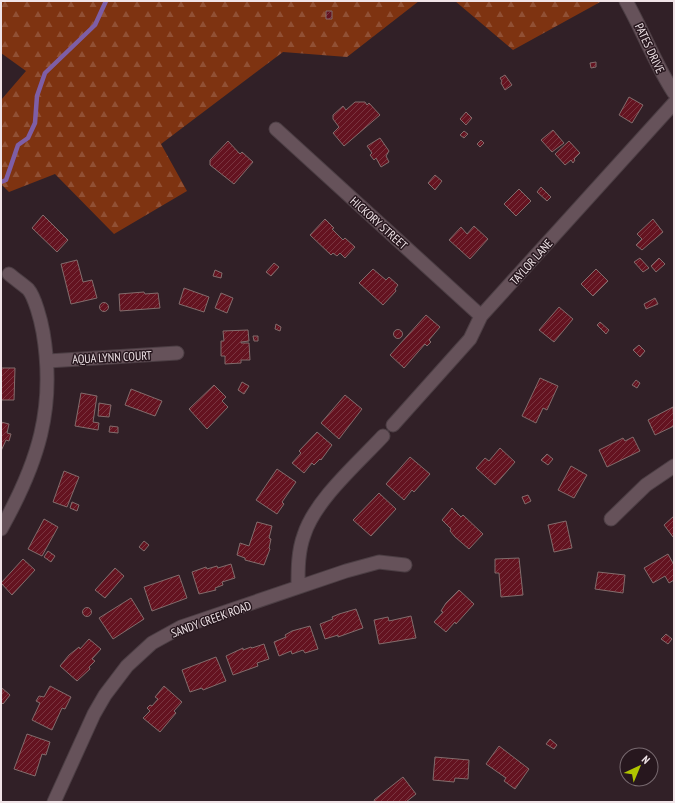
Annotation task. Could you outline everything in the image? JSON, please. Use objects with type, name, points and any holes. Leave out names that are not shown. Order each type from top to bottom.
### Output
[{"type":"street","name":"PATES DRIVE","points":[[626,1],[643,32],[662,74],[674,93]]},
{"type":"street","name":"TAYLOR LANE","points":[[393,425],[470,339],[481,316],[674,103]]},
{"type":"street","name":"HICKORY STREET","points":[[276,129],[481,316]]},
{"type":"street","points":[[1,529],[23,488],[40,440],[45,413],[48,361],[40,318],[29,290],[8,274]]},
{"type":"street","name":"AQUA LYNN COURT","points":[[48,361],[177,353]]},
{"type":"street","points":[[298,587],[299,553],[304,534],[311,520],[340,482],[383,436]]},
{"type":"street","points":[[611,518],[646,485],[674,466]]},
{"type":"street","name":"SANDY CREEK ROAD","points":[[54,802],[94,714],[105,695],[116,679],[138,655],[152,643],[181,627],[298,587],[379,562],[405,565]]},
{"type":"green space","points":[[1,1],[419,1],[347,57],[283,52],[161,144],[187,191],[114,234],[55,174],[9,192],[1,184],[1,100],[26,71],[1,53]]},
{"type":"green space","points":[[455,1],[602,1],[513,50]]},
{"type":"building","points":[[326,11],[332,11],[332,19],[326,19]]},
{"type":"building","points":[[596,62],[596,67],[591,68],[590,63]]},
{"type":"building","points":[[505,75],[512,85],[505,90],[500,78]]},
{"type":"building","points":[[629,97],[643,105],[632,123],[619,115]]},
{"type":"building","points":[[355,102],[365,102],[367,105],[369,103],[380,115],[344,146],[333,133],[339,127],[333,119],[333,115],[343,106],[346,110]]},
{"type":"building","points":[[466,112],[472,118],[466,125],[460,119]]},
{"type":"building","points":[[553,130],[564,143],[552,152],[541,140]]},
{"type":"building","points":[[464,131],[468,134],[464,138],[460,135]]},
{"type":"building","points":[[380,138],[389,151],[386,156],[389,162],[381,167],[376,158],[374,160],[370,155],[372,153],[367,146]]},
{"type":"building","points":[[481,140],[484,143],[480,147],[477,144]]},
{"type":"building","points":[[228,141],[240,154],[242,152],[253,162],[234,184],[210,165],[210,160]]},
{"type":"building","points":[[569,141],[580,153],[574,159],[575,160],[573,163],[571,160],[565,165],[555,154]]},
{"type":"building","points":[[435,175],[442,181],[435,190],[428,183]]},
{"type":"building","points":[[541,187],[551,197],[547,201],[537,192]]},
{"type":"building","points":[[519,189],[531,201],[516,216],[504,204]]},
{"type":"building","points":[[43,215],[68,240],[57,252],[32,228]]},
{"type":"building","points":[[325,219],[343,240],[345,238],[355,247],[345,258],[340,253],[337,256],[333,253],[331,255],[310,235]]},
{"type":"building","points":[[653,219],[663,232],[642,250],[636,245],[642,239],[637,234]]},
{"type":"building","points":[[474,226],[488,239],[470,259],[449,240],[461,227],[467,234]]},
{"type":"building","points":[[640,258],[649,268],[643,272],[634,262]]},
{"type":"building","points":[[659,258],[665,264],[656,272],[651,266]]},
{"type":"building","points":[[77,260],[83,282],[92,280],[97,298],[71,304],[61,264]]},
{"type":"building","points":[[274,263],[279,267],[271,276],[266,272]]},
{"type":"building","points":[[373,269],[386,280],[389,277],[398,285],[395,289],[396,291],[383,305],[359,283]]},
{"type":"building","points":[[596,269],[608,281],[593,296],[581,284]]},
{"type":"building","points":[[215,270],[222,273],[221,278],[213,276]]},
{"type":"building","points":[[184,288],[209,297],[204,312],[179,304]]},
{"type":"building","points":[[144,292],[145,294],[158,293],[160,308],[120,311],[119,294]]},
{"type":"building","points":[[221,293],[233,298],[227,313],[215,308]]},
{"type":"building","points":[[655,298],[658,304],[646,309],[644,304]]},
{"type":"building","points":[[104,302],[109,307],[104,312],[99,307]]},
{"type":"building","points":[[559,307],[573,319],[554,342],[539,330]]},
{"type":"building","points":[[426,315],[440,327],[429,340],[431,342],[427,346],[425,344],[404,368],[390,355]]},
{"type":"building","points":[[600,322],[609,330],[606,334],[597,325]]},
{"type":"building","points":[[276,324],[281,327],[280,331],[275,329]]},
{"type":"building","points":[[398,329],[403,334],[398,339],[393,334]]},
{"type":"building","points":[[248,330],[249,341],[241,343],[249,343],[250,360],[241,360],[241,363],[225,364],[225,356],[221,356],[221,341],[224,341],[223,331]]},
{"type":"building","points":[[253,336],[258,336],[258,341],[254,341]]},
{"type":"building","points":[[639,345],[645,351],[640,357],[633,350]]},
{"type":"building","points":[[1,368],[15,368],[14,400],[1,400]]},
{"type":"building","points":[[540,378],[558,386],[547,410],[543,408],[536,423],[522,416]]},
{"type":"building","points":[[636,380],[640,383],[637,388],[632,385]]},
{"type":"building","points":[[242,382],[249,386],[244,394],[238,390]]},
{"type":"building","points":[[214,385],[226,397],[222,401],[228,407],[207,429],[189,409]]},
{"type":"building","points":[[131,389],[162,401],[155,416],[125,405]]},
{"type":"building","points":[[81,393],[97,396],[93,422],[99,423],[98,430],[75,426]]},
{"type":"building","points":[[345,395],[362,409],[339,439],[321,423]]},
{"type":"building","points":[[99,403],[111,405],[109,417],[98,416]]},
{"type":"building","points":[[673,407],[674,426],[655,435],[648,420]]},
{"type":"building","points":[[1,422],[9,424],[7,433],[11,434],[9,441],[6,440],[1,451]]},
{"type":"building","points":[[110,426],[118,427],[118,433],[109,432]]},
{"type":"building","points":[[317,432],[332,445],[321,460],[320,459],[314,465],[312,463],[304,473],[292,463],[301,453],[299,451]]},
{"type":"building","points":[[633,437],[640,451],[607,467],[599,450],[623,438],[625,441]]},
{"type":"building","points":[[500,448],[515,462],[495,485],[476,468],[485,458],[489,461]]},
{"type":"building","points":[[547,454],[553,459],[548,465],[541,460]]},
{"type":"building","points":[[410,457],[430,474],[414,492],[412,490],[404,500],[386,484]]},
{"type":"building","points":[[571,466],[587,475],[574,498],[558,490]]},
{"type":"building","points":[[277,469],[296,482],[282,502],[284,504],[277,514],[256,500]]},
{"type":"building","points":[[64,471],[79,477],[67,507],[53,502]]},
{"type":"building","points":[[379,493],[396,509],[371,536],[353,520]]},
{"type":"building","points":[[528,495],[531,501],[525,504],[522,497]]},
{"type":"building","points":[[72,502],[79,505],[77,511],[70,508]]},
{"type":"building","points":[[452,508],[461,517],[463,515],[483,534],[469,549],[455,537],[450,531],[451,529],[442,520]]},
{"type":"building","points":[[674,516],[674,537],[673,537],[664,525]]},
{"type":"building","points":[[44,519],[58,527],[42,556],[28,549]]},
{"type":"building","points":[[566,521],[572,548],[554,552],[548,525]]},
{"type":"building","points":[[257,522],[272,526],[269,538],[271,539],[270,549],[264,565],[245,560],[245,558],[237,555],[240,543],[249,546]]},
{"type":"building","points":[[144,541],[149,545],[144,551],[139,547]]},
{"type":"building","points":[[48,551],[55,556],[51,562],[44,557]]},
{"type":"building","points":[[668,554],[674,565],[674,580],[669,583],[665,576],[653,583],[644,568]]},
{"type":"building","points":[[519,558],[523,595],[501,597],[499,573],[495,573],[495,559]]},
{"type":"building","points":[[23,559],[35,570],[12,595],[1,583]]},
{"type":"building","points":[[231,564],[235,578],[222,582],[223,585],[215,588],[216,590],[199,594],[192,572],[206,567],[207,569],[217,566],[218,568]]},
{"type":"building","points":[[115,568],[124,576],[105,598],[95,590]]},
{"type":"building","points":[[598,572],[625,575],[623,593],[595,589]]},
{"type":"building","points":[[179,575],[187,598],[152,611],[144,587]]},
{"type":"building","points":[[459,590],[474,604],[456,624],[455,622],[446,632],[434,622],[443,612],[441,611],[446,603]]},
{"type":"building","points":[[131,598],[144,619],[113,639],[99,618]]},
{"type":"building","points":[[85,608],[89,608],[91,612],[89,616],[85,616],[83,614],[83,610]]},
{"type":"building","points":[[356,609],[363,628],[338,637],[338,635],[325,639],[320,624],[333,619],[332,617],[339,614]]},
{"type":"building","points":[[411,616],[416,638],[379,644],[374,620],[388,617],[389,621]]},
{"type":"building","points":[[310,626],[318,649],[305,653],[303,650],[292,654],[291,651],[279,656],[274,642],[286,637],[285,635],[292,631]]},
{"type":"building","points":[[666,634],[672,639],[668,644],[661,639]]},
{"type":"building","points":[[89,639],[101,649],[92,659],[95,661],[89,667],[90,669],[77,681],[60,666],[69,655],[79,647],[80,649]]},
{"type":"building","points":[[264,644],[269,659],[257,663],[258,666],[233,675],[226,656],[243,648],[243,650]]},
{"type":"building","points":[[216,657],[226,681],[203,690],[202,688],[190,692],[182,670]]},
{"type":"building","points":[[50,686],[71,697],[65,709],[62,708],[52,730],[32,720],[40,703],[36,701],[39,696],[44,697]]},
{"type":"building","points":[[164,686],[182,702],[174,711],[176,713],[160,732],[143,718],[150,711],[147,708],[150,705],[152,706],[158,699],[155,697]]},
{"type":"building","points":[[2,688],[10,695],[3,704],[1,702]]},
{"type":"building","points":[[27,734],[50,742],[46,755],[42,754],[35,776],[14,769]]},
{"type":"building","points":[[550,739],[557,745],[554,749],[546,744]]},
{"type":"building","points":[[499,746],[529,769],[515,789],[504,781],[506,778],[486,764]]},
{"type":"building","points":[[435,757],[469,760],[468,779],[455,778],[454,782],[433,780]]},
{"type":"building","points":[[403,777],[416,794],[406,802],[375,802],[374,800]]},
{"type":"waterway","points":[[1,182],[6,180],[18,145],[28,138],[35,123],[37,96],[45,73],[95,25],[106,1]]}]
